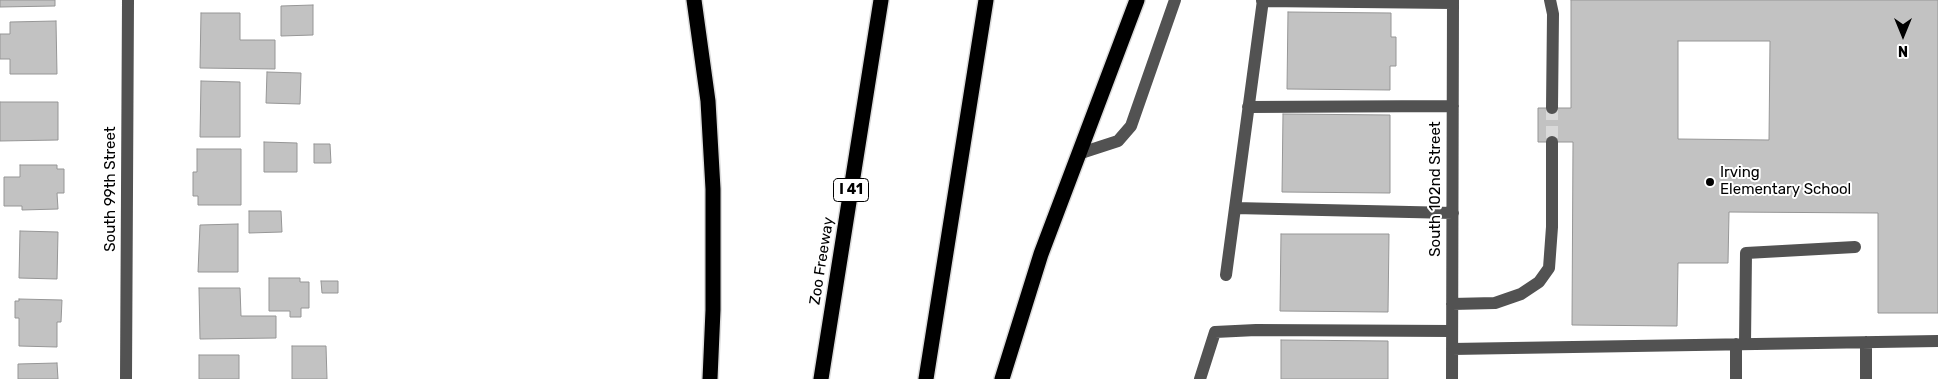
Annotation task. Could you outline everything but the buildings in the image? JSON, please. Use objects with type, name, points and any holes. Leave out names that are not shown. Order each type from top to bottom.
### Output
[{"type":"highway","points":[[694,0],[708,101],[714,189],[713,310],[710,379]]},
{"type":"highway","name":"Zoo Freeway","points":[[820,379],[882,0]]},
{"type":"highway","points":[[926,379],[986,0]]},
{"type":"highway","points":[[1002,379],[1041,254],[1137,0]]},
{"type":"street","name":"South 99th Street","points":[[126,379],[128,0]]},
{"type":"street","points":[[1078,154],[1118,141],[1131,126],[1174,0]]},
{"type":"street","points":[[1226,275],[1263,0],[1453,1]]},
{"type":"street","points":[[1550,0],[1553,14],[1552,108]]},
{"type":"street","name":"South 102nd Street","points":[[1452,379],[1453,1]]},
{"type":"street","points":[[1248,107],[1453,106]]},
{"type":"street","points":[[1452,304],[1495,303],[1521,294],[1539,282],[1549,268],[1552,227],[1552,142]]},
{"type":"street","points":[[1235,208],[1453,213]]},
{"type":"street","points":[[1736,379],[1746,253],[1854,247]]},
{"type":"street","points":[[1200,379],[1215,332],[1256,330],[1452,331]]},
{"type":"street","points":[[1452,349],[1938,340]]},
{"type":"street","points":[[1866,342],[1866,379]]},
{"type":"tunnel","points":[[1552,108],[1552,142]]},
{"type":"place","name":"Irving Elementary School","points":[[1710,182]]}]
